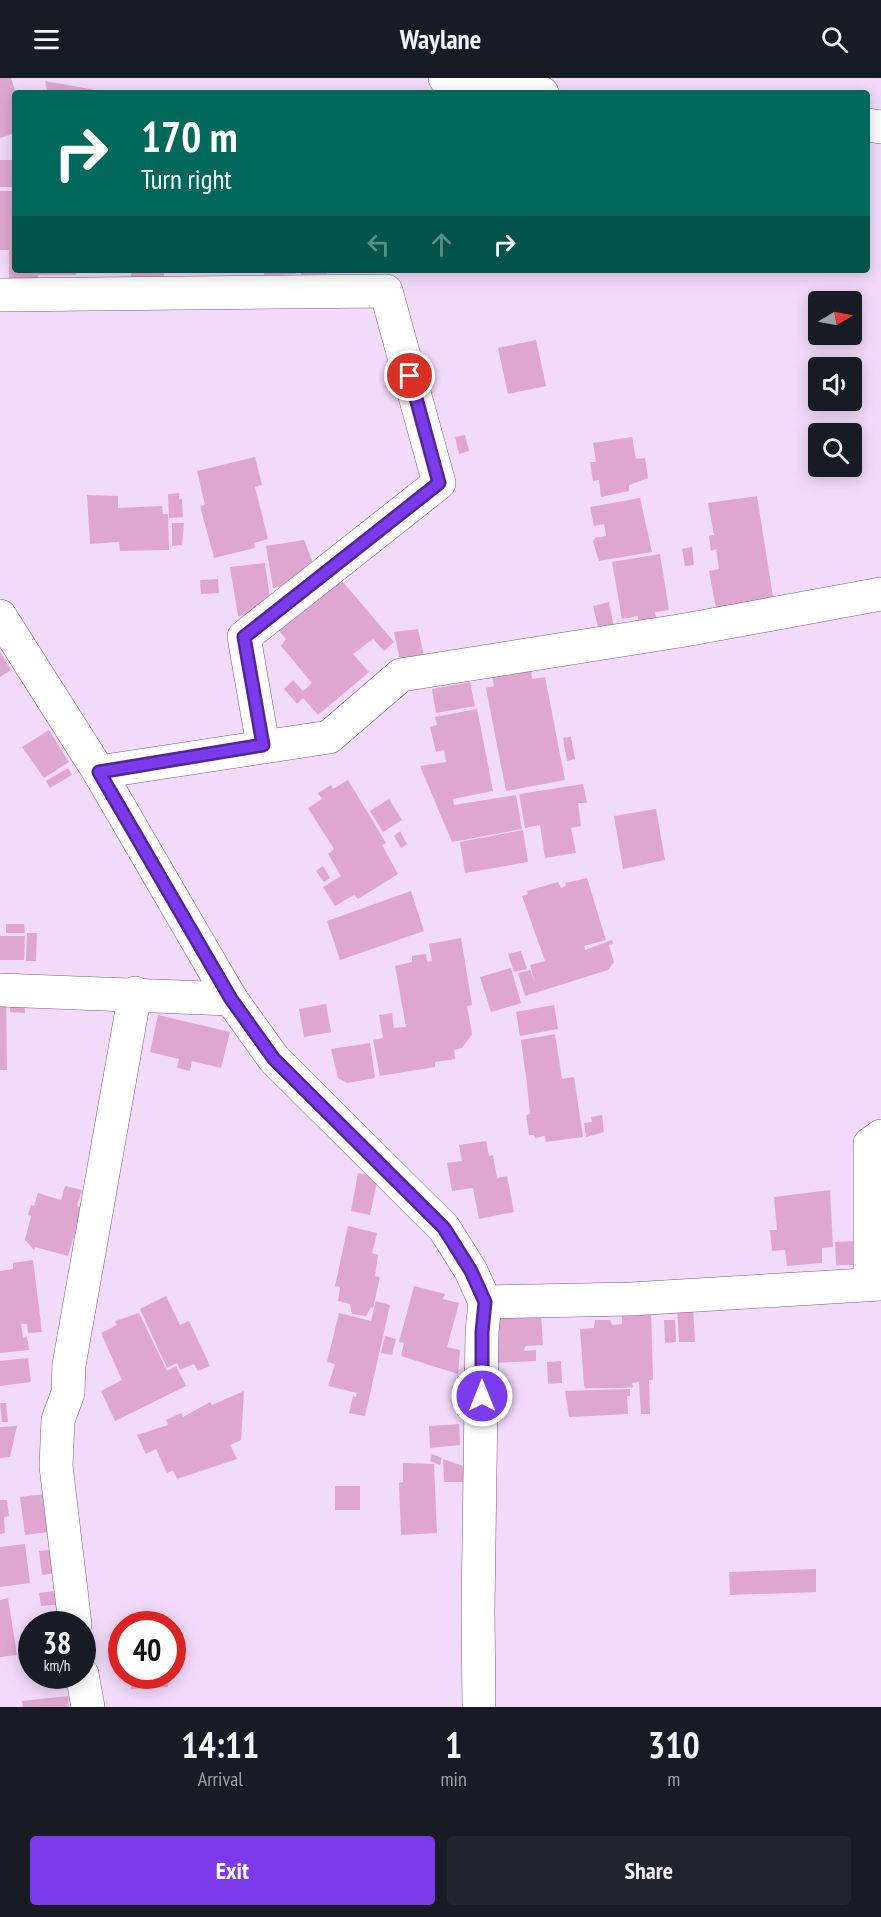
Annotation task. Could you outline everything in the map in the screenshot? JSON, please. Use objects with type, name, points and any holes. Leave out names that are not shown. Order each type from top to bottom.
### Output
[{"type":"street","points":[[445,78],[523,90]]},
{"type":"street","points":[[0,295],[386,291],[439,483],[244,637],[263,745]]},
{"type":"street","points":[[99,772],[263,745],[329,737],[401,675],[685,630],[881,594]]},
{"type":"street","points":[[0,616],[99,772],[231,999],[274,1059],[444,1228],[471,1271],[485,1302],[482,1332],[479,1707]]},
{"type":"street","points":[[0,990],[135,993],[231,999]]},
{"type":"street","points":[[73,1611],[56,1466],[58,1420],[68,1393],[69,1365],[135,993]]},
{"type":"street","points":[[485,1302],[631,1299],[876,1284],[870,1144],[881,1136]]},
{"type":"street","points":[[85,1689],[88,1707]]},
{"type":"building","points":[[0,78],[11,78],[15,90],[12,90],[12,134],[0,138]]},
{"type":"building","points":[[45,81],[96,90],[47,90]]},
{"type":"building","points":[[0,160],[12,160],[12,187],[0,187]]},
{"type":"building","points":[[0,191],[12,191],[12,273],[76,273],[76,275],[38,275],[38,282],[9,283],[9,250],[0,250]]},
{"type":"building","points":[[131,273],[164,273],[164,277],[131,278]]},
{"type":"building","points":[[264,273],[296,273],[296,274],[264,276]]},
{"type":"building","points":[[301,273],[327,273],[327,274],[301,275]]},
{"type":"building","points":[[536,340],[546,386],[508,394],[498,348]]},
{"type":"building","points":[[465,435],[469,451],[459,454],[455,437]]},
{"type":"building","points":[[632,437],[636,459],[645,458],[648,478],[629,485],[629,491],[601,497],[599,480],[593,481],[590,462],[596,462],[593,443]]},
{"type":"building","points":[[255,457],[262,485],[255,487],[268,539],[254,543],[255,548],[214,558],[200,506],[205,505],[197,471]]},
{"type":"building","points":[[179,493],[179,499],[182,499],[183,517],[169,518],[168,494]]},
{"type":"building","points":[[87,495],[118,496],[118,508],[162,506],[163,514],[168,514],[169,550],[120,551],[119,542],[90,544]]},
{"type":"building","points":[[757,496],[773,597],[716,608],[709,571],[719,569],[716,549],[711,551],[709,536],[714,535],[708,503]]},
{"type":"building","points":[[640,498],[652,552],[599,561],[593,542],[595,538],[606,536],[604,524],[594,526],[590,507]]},
{"type":"building","points":[[172,523],[184,523],[182,545],[172,546]]},
{"type":"building","points":[[304,540],[316,571],[301,583],[273,588],[266,546]]},
{"type":"building","points":[[692,547],[694,565],[685,566],[682,549]]},
{"type":"building","points":[[660,554],[669,610],[655,612],[656,619],[638,622],[638,616],[622,619],[612,562]]},
{"type":"building","points":[[265,563],[271,606],[259,614],[238,616],[230,567]]},
{"type":"building","points":[[337,575],[394,642],[384,651],[373,639],[353,654],[369,672],[318,715],[303,698],[297,704],[284,689],[293,680],[303,691],[312,683],[281,646],[286,639],[276,627]]},
{"type":"building","points":[[218,579],[219,593],[201,594],[200,580]]},
{"type":"building","points":[[609,602],[614,628],[599,631],[593,606]]},
{"type":"building","points":[[418,629],[424,656],[400,661],[394,632]]},
{"type":"building","points":[[0,652],[11,670],[0,677]]},
{"type":"building","points":[[531,669],[532,679],[545,677],[565,780],[506,791],[486,688],[494,686],[492,676]]},
{"type":"building","points":[[470,682],[475,706],[436,713],[432,689]]},
{"type":"building","points":[[477,709],[493,791],[453,799],[454,805],[516,795],[522,829],[452,842],[420,766],[446,762],[444,750],[436,752],[430,727],[437,725],[435,717]]},
{"type":"building","points":[[49,730],[69,762],[44,778],[22,747]]},
{"type":"building","points":[[571,737],[575,759],[567,761],[563,738]]},
{"type":"building","points":[[68,768],[72,775],[50,788],[46,781]]},
{"type":"building","points":[[348,780],[386,843],[382,845],[398,874],[358,899],[354,895],[335,906],[323,887],[341,876],[328,854],[334,849],[308,808],[322,799],[318,793],[331,785],[333,789]]},
{"type":"building","points":[[583,784],[587,803],[578,803],[581,826],[571,828],[576,853],[545,858],[540,825],[525,828],[519,794]]},
{"type":"building","points":[[389,799],[402,820],[383,832],[370,811]]},
{"type":"building","points":[[656,809],[665,860],[623,869],[614,816]]},
{"type":"building","points":[[523,830],[528,862],[465,873],[460,842]]},
{"type":"building","points":[[400,831],[407,844],[401,848],[394,836]]},
{"type":"building","points":[[323,866],[330,878],[324,882],[316,871]]},
{"type":"building","points":[[587,878],[606,940],[584,946],[585,950],[612,940],[613,944],[609,945],[614,962],[608,970],[525,996],[518,973],[530,970],[535,983],[530,965],[545,961],[522,896],[528,894],[527,891],[558,882],[561,888],[566,886],[565,883]]},
{"type":"building","points":[[411,891],[424,931],[340,960],[327,921]]},
{"type":"building","points":[[6,924],[24,924],[25,933],[6,933]]},
{"type":"building","points":[[27,933],[37,933],[36,961],[26,961]]},
{"type":"building","points":[[0,936],[25,936],[24,960],[0,960]]},
{"type":"building","points":[[461,938],[472,1005],[467,1006],[472,1034],[462,1048],[454,1050],[455,1059],[435,1062],[435,1067],[380,1076],[373,1040],[383,1038],[379,1015],[392,1013],[394,1028],[406,1027],[395,966],[412,962],[412,956],[426,954],[427,962],[432,961],[429,944]]},
{"type":"building","points":[[521,951],[527,969],[514,972],[508,954]]},
{"type":"building","points":[[511,968],[521,1003],[491,1012],[480,977]]},
{"type":"building","points":[[24,985],[25,1013],[10,1012],[10,986]]},
{"type":"building","points":[[0,987],[6,987],[7,1070],[0,1070]]},
{"type":"building","points":[[326,1004],[331,1032],[304,1037],[299,1009]]},
{"type":"building","points":[[554,1005],[558,1029],[520,1036],[516,1012]]},
{"type":"building","points":[[158,1015],[230,1032],[221,1068],[192,1061],[190,1071],[177,1068],[179,1059],[150,1052]]},
{"type":"building","points":[[555,1034],[562,1079],[574,1077],[583,1137],[546,1142],[545,1136],[535,1138],[534,1135],[529,1135],[526,1115],[530,1114],[521,1040]]},
{"type":"building","points":[[370,1043],[375,1078],[347,1083],[338,1078],[331,1049]]},
{"type":"building","points":[[602,1115],[604,1132],[586,1137],[584,1123],[592,1122],[591,1117]]},
{"type":"building","points":[[486,1141],[489,1156],[493,1155],[497,1178],[507,1176],[514,1212],[479,1219],[473,1188],[452,1191],[447,1163],[462,1161],[459,1145]]},
{"type":"building","points":[[358,1173],[378,1177],[370,1215],[351,1211]]},
{"type":"building","points":[[65,1186],[82,1190],[77,1206],[82,1208],[68,1256],[35,1247],[34,1250],[25,1240],[31,1216],[28,1215],[31,1205],[34,1206],[38,1193],[61,1200]]},
{"type":"building","points":[[830,1190],[833,1247],[822,1248],[822,1263],[787,1266],[785,1250],[772,1251],[770,1230],[777,1230],[774,1197]]},
{"type":"building","points":[[348,1226],[377,1233],[372,1253],[378,1255],[375,1276],[380,1277],[373,1308],[371,1307],[366,1316],[352,1314],[350,1304],[338,1301],[340,1287],[335,1286]]},
{"type":"building","points":[[858,1241],[858,1265],[836,1265],[835,1242]]},
{"type":"building","points":[[33,1260],[42,1332],[28,1333],[27,1324],[21,1324],[23,1338],[27,1337],[29,1350],[0,1353],[0,1271],[13,1269],[13,1263]]},
{"type":"building","points":[[414,1286],[445,1294],[443,1299],[459,1303],[447,1347],[460,1350],[458,1374],[401,1356],[404,1343],[399,1342]]},
{"type":"building","points":[[166,1296],[180,1325],[189,1321],[210,1366],[198,1371],[194,1364],[180,1370],[177,1363],[167,1368],[140,1309]]},
{"type":"building","points":[[376,1301],[390,1305],[365,1416],[349,1413],[353,1396],[356,1397],[357,1393],[328,1386],[335,1364],[327,1362],[339,1313],[371,1321]]},
{"type":"building","points":[[677,1306],[693,1306],[695,1342],[679,1342]]},
{"type":"building","points":[[622,1309],[651,1309],[653,1380],[649,1380],[650,1414],[641,1414],[639,1382],[632,1383],[633,1387],[622,1388],[585,1388],[584,1386],[580,1329],[594,1328],[595,1320],[610,1320],[612,1325],[622,1324]]},
{"type":"building","points":[[493,1312],[541,1312],[543,1345],[525,1346],[524,1351],[536,1350],[536,1361],[495,1363]]},
{"type":"building","points":[[139,1313],[167,1371],[176,1366],[186,1386],[115,1421],[101,1391],[122,1380],[101,1333],[117,1325],[115,1321]]},
{"type":"building","points":[[664,1320],[675,1320],[676,1342],[665,1343]]},
{"type":"building","points":[[385,1336],[396,1339],[392,1355],[381,1353]]},
{"type":"building","points":[[28,1358],[31,1382],[0,1386],[0,1361]]},
{"type":"building","points":[[561,1361],[562,1383],[548,1384],[547,1362]]},
{"type":"building","points":[[630,1389],[630,1396],[627,1396],[628,1414],[569,1417],[565,1391]]},
{"type":"building","points":[[244,1391],[241,1440],[230,1445],[237,1459],[177,1479],[173,1470],[167,1473],[156,1449],[146,1454],[137,1435],[168,1425],[166,1420],[181,1413],[183,1417],[210,1402],[212,1405]]},
{"type":"building","points":[[0,1403],[6,1403],[8,1422],[2,1422]]},
{"type":"building","points":[[459,1424],[460,1445],[430,1448],[429,1426]]},
{"type":"building","points":[[17,1426],[10,1457],[0,1458],[0,1427]]},
{"type":"building","points":[[432,1454],[442,1458],[440,1465],[430,1461]]},
{"type":"building","points":[[443,1459],[463,1466],[464,1482],[444,1482]]},
{"type":"building","points":[[403,1463],[434,1464],[437,1533],[401,1535],[399,1483],[403,1482]]},
{"type":"building","points":[[335,1486],[360,1486],[360,1510],[335,1510]]},
{"type":"building","points":[[60,1492],[64,1530],[25,1535],[20,1497]]},
{"type":"building","points":[[0,1500],[7,1500],[9,1516],[4,1517],[5,1533],[0,1534]]},
{"type":"building","points":[[25,1544],[30,1583],[0,1587],[0,1547]]},
{"type":"building","points":[[61,1549],[64,1572],[42,1575],[39,1551]]},
{"type":"building","points":[[816,1569],[816,1592],[730,1595],[729,1572]]},
{"type":"building","points":[[61,1590],[62,1604],[41,1606],[39,1593]]},
{"type":"building","points":[[8,1598],[17,1655],[0,1657],[0,1600]]},
{"type":"building","points":[[68,1696],[69,1707],[23,1707],[22,1701]]},
{"type":"route","points":[[410,376],[439,483],[244,637],[263,745],[99,772],[231,999],[274,1059],[386,1174],[444,1228],[471,1271],[485,1302],[482,1332],[482,1396]]}]
